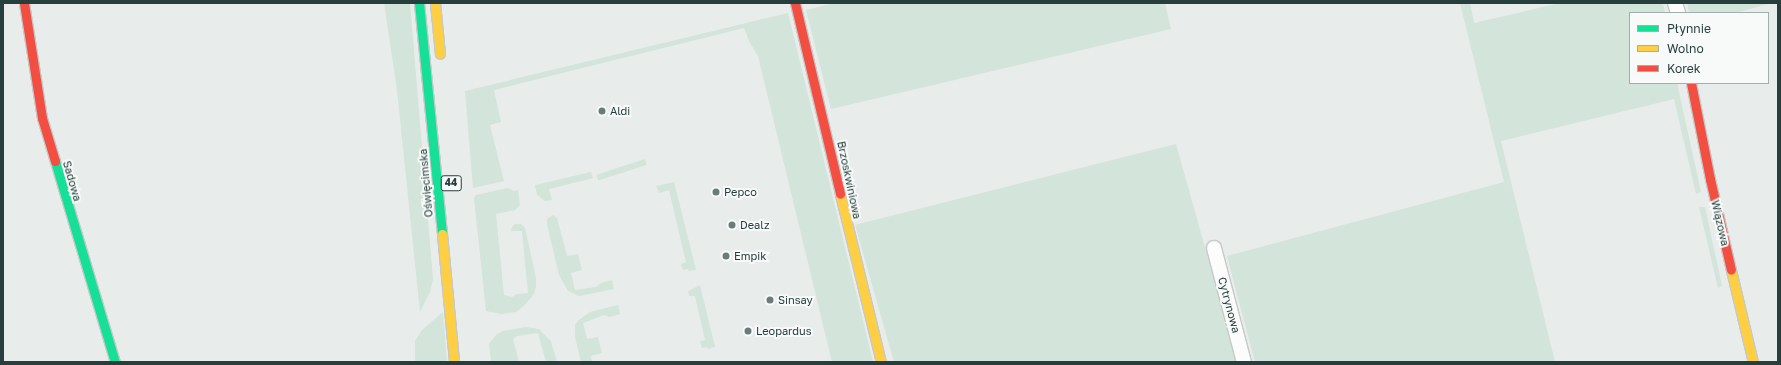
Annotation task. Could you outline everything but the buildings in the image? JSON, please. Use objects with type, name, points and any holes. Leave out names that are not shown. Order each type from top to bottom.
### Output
[{"type":"street","name":"Sadowa","points":[[24,3],[42,118],[115,362]]},
{"type":"street","name":"Oświęcimska","points":[[419,3],[454,362]]},
{"type":"street","points":[[435,3],[440,64]]},
{"type":"street","name":"Brzoskwiniowa","points":[[795,3],[824,120],[844,216],[881,362]]},
{"type":"street","name":"Wiązowa","points":[[1691,84],[1710,180],[1753,362]]},
{"type":"street","name":"Cytrynowa","points":[[1214,248],[1244,362]]},
{"type":"green space","points":[[384,3],[410,3],[433,279],[430,292],[420,312],[397,90]]},
{"type":"green space","points":[[835,3],[1165,3],[1171,29],[831,109],[806,10]]},
{"type":"green space","points":[[1460,3],[1470,3],[1474,23],[1560,3],[1663,3],[1665,12],[1629,12],[1629,84],[1677,84],[1701,192],[1696,194],[1674,99],[1501,141],[1555,362],[1255,362],[1227,256],[1504,182]]},
{"type":"green space","points":[[1687,3],[1772,3],[1739,12],[1689,12]]},
{"type":"green space","points":[[788,13],[873,362],[832,362],[758,56],[750,43],[744,28],[494,90],[501,122],[490,125],[504,181],[473,188],[465,91]]},
{"type":"green space","points":[[1176,144],[1237,362],[894,362],[855,225]]},
{"type":"green space","points":[[645,159],[647,165],[598,180],[596,175]]},
{"type":"green space","points":[[591,172],[593,178],[549,189],[552,200],[545,201],[537,195],[535,185]]},
{"type":"green space","points":[[674,182],[696,270],[683,270],[681,264],[686,262],[669,190],[659,193],[656,186]]},
{"type":"green space","points":[[508,188],[514,191],[518,190],[520,205],[515,210],[496,214],[504,295],[512,297],[517,294],[528,293],[522,231],[511,231],[515,224],[521,224],[525,228],[536,278],[536,287],[534,294],[524,306],[516,312],[501,314],[486,311],[474,198],[476,195]]},
{"type":"green space","points":[[1699,207],[1705,207],[1722,286],[1718,288]]},
{"type":"green space","points":[[553,215],[557,218],[567,256],[578,254],[582,270],[571,273],[575,290],[596,287],[601,283],[612,280],[614,289],[579,296],[568,291],[559,275],[547,224],[547,219]]},
{"type":"green space","points":[[700,285],[715,347],[708,349],[707,347],[702,348],[700,341],[705,340],[695,296],[689,296],[688,291]]},
{"type":"green space","points":[[618,305],[620,314],[609,317],[604,315],[583,323],[587,339],[598,337],[602,353],[591,356],[592,362],[581,362],[575,337],[575,325],[590,312]]},
{"type":"green space","points":[[443,312],[447,362],[415,362],[415,341],[422,330]]},
{"type":"green space","points":[[526,327],[539,329],[551,341],[557,362],[546,362],[538,333],[517,336],[513,339],[519,362],[491,362],[489,344],[496,335],[503,331]]},
{"type":"traffic: fast","points":[[419,3],[442,234]]},
{"type":"traffic: fast","points":[[55,161],[115,362]]},
{"type":"traffic: slow","points":[[435,3],[440,54]]},
{"type":"traffic: slow","points":[[840,194],[881,362]]},
{"type":"traffic: slow","points":[[442,234],[454,362]]},
{"type":"traffic: slow","points":[[1731,270],[1753,362]]},
{"type":"traffic: jam","points":[[24,3],[42,118],[55,161]]},
{"type":"traffic: jam","points":[[795,3],[840,194]]},
{"type":"traffic: jam","points":[[1691,84],[1710,179],[1731,270]]},
{"type":"place","name":"Aldi","points":[[602,111]]},
{"type":"place","name":"Pepco","points":[[716,192]]},
{"type":"place","name":"Dealz","points":[[732,225]]},
{"type":"place","name":"Empik","points":[[726,256]]},
{"type":"place","name":"Sinsay","points":[[770,300]]},
{"type":"place","name":"Leopardus","points":[[748,331]]}]
